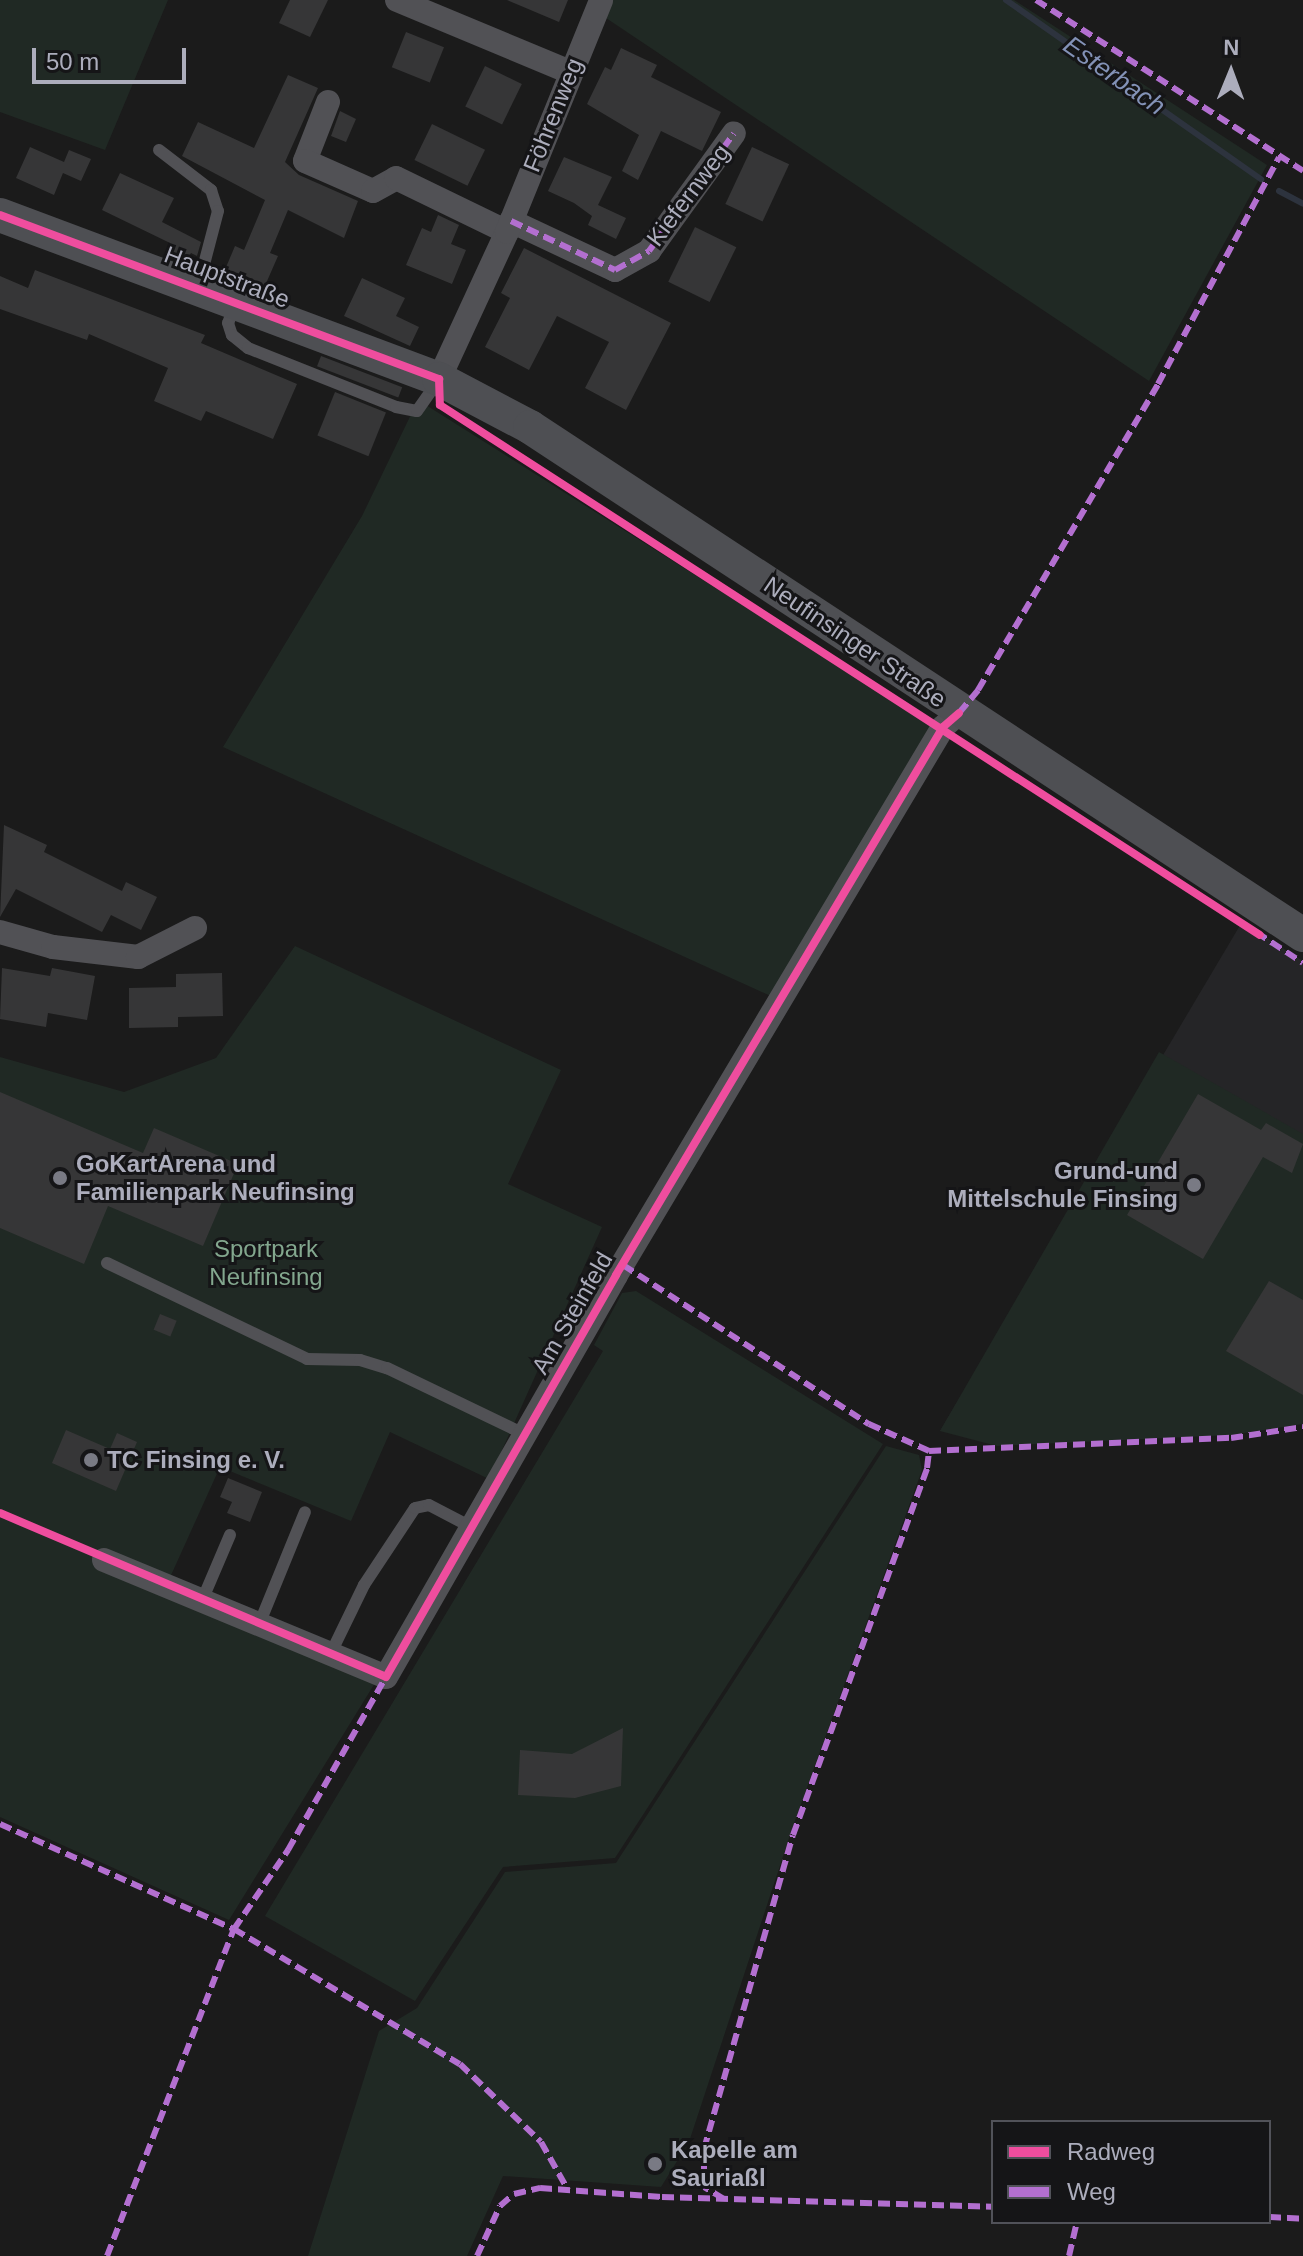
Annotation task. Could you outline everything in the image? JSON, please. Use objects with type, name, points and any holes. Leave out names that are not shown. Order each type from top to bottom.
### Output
[{"type":"street","points":[[397,0],[570,72]]},
{"type":"street","name":"Föhrenweg","points":[[439,379],[509,226],[601,0]]},
{"type":"street","points":[[328,102],[305,161],[373,191],[396,178],[509,226]]},
{"type":"street","name":"Kiefernweg","points":[[509,226],[615,270],[649,251],[734,133]]},
{"type":"street","name":"Hauptstraße","points":[[0,215],[439,379],[530,427],[609,477]]},
{"type":"street","name":"Neufinsinger Straße","points":[[609,477],[959,713],[1303,935]]},
{"type":"street","name":"Am Steinfeld","points":[[104,1560],[258,1627],[386,1677],[943,727],[959,713]]},
{"type":"street","points":[[0,932],[53,947],[138,957],[195,928]]},
{"type":"lane","points":[[159,150],[211,190],[218,211],[198,287]]},
{"type":"lane","points":[[107,1263],[307,1359],[360,1360],[387,1368],[526,1435]]},
{"type":"lane","points":[[330,1655],[364,1585],[415,1508],[429,1505],[473,1528]]},
{"type":"lane","points":[[258,1627],[305,1512]]},
{"type":"lane","points":[[201,1603],[230,1535]]},
{"type":"shaded area","name":"Grund-und Mittelschule Finsing","points":[[1242,922],[1303,961],[1303,1409],[940,1431]]},
{"type":"green space","points":[[0,0],[168,0],[105,150],[0,112]]},
{"type":"green space","points":[[610,0],[1014,0],[1267,165],[1149,381],[603,16]]},
{"type":"green space","points":[[418,400],[934,726],[773,997],[223,747],[362,516]]},
{"type":"green space","name":"Sportpark Neufinsing","points":[[295,946],[561,1070],[508,1184],[602,1227],[489,1479],[390,1432],[351,1521],[220,1467],[163,1593],[375,1683],[229,1920],[0,1817],[0,1057],[124,1092],[216,1058]]},
{"type":"green space","name":"Grund-und Mittelschule Finsing","points":[[1159,1052],[1303,1134],[1303,1424],[1231,1435],[997,1446],[940,1431]]},
{"type":"green space","points":[[636,1291],[883,1444],[615,1858],[503,1867],[415,2001],[265,1916],[603,1351],[594,1345],[622,1293]]},
{"type":"green space","points":[[886,1446],[919,1455],[922,1470],[793,1826],[689,2142],[661,2187],[503,2176],[467,2256],[308,2256],[379,2031],[417,2008],[505,1872],[616,1863]]},
{"type":"building","points":[[290,0],[328,0],[310,37],[279,23]]},
{"type":"building","points":[[507,0],[568,0],[559,22]]},
{"type":"building","points":[[406,32],[444,47],[430,83],[392,67]]},
{"type":"building","points":[[621,48],[657,65],[651,77],[721,112],[702,151],[661,131],[638,180],[622,171],[639,135],[587,104],[605,67],[611,70]]},
{"type":"building","points":[[485,66],[522,84],[502,124],[465,106]]},
{"type":"building","points":[[288,75],[318,88],[285,162],[299,175],[358,201],[344,238],[288,210],[270,253],[278,256],[264,288],[224,272],[235,246],[244,250],[265,200],[182,156],[198,122],[254,148]]},
{"type":"building","points":[[340,111],[356,119],[346,142],[331,136]]},
{"type":"building","points":[[432,124],[485,150],[467,186],[414,160]]},
{"type":"building","points":[[30,147],[64,162],[69,150],[91,159],[81,181],[63,173],[54,195],[16,178]]},
{"type":"building","points":[[752,147],[789,164],[763,221],[725,204]]},
{"type":"building","points":[[564,157],[612,177],[598,205],[626,218],[616,239],[588,225],[592,216],[574,203],[548,191]]},
{"type":"building","points":[[120,173],[174,198],[162,222],[201,242],[197,256],[191,253],[187,260],[167,249],[170,243],[102,210]]},
{"type":"building","points":[[438,215],[459,225],[451,244],[466,250],[452,284],[406,265],[422,228],[431,232]]},
{"type":"building","points":[[695,227],[736,247],[710,302],[668,282]]},
{"type":"building","points":[[524,248],[671,323],[626,410],[585,388],[609,342],[557,316],[529,370],[485,347],[510,298],[501,293]]},
{"type":"building","points":[[35,270],[205,335],[201,343],[297,384],[273,439],[206,411],[201,421],[154,401],[168,368],[89,334],[87,340],[0,309],[0,276],[28,288]]},
{"type":"building","points":[[362,278],[405,298],[396,316],[419,327],[410,346],[344,316]]},
{"type":"building","points":[[321,356],[402,387],[398,397],[317,366]]},
{"type":"building","points":[[335,392],[386,413],[368,456],[317,436]]},
{"type":"building","points":[[4,825],[47,845],[44,852],[122,891],[126,882],[157,897],[141,930],[111,915],[102,932],[16,889],[0,917]]},
{"type":"building","points":[[2,968],[50,976],[52,968],[95,976],[87,1020],[48,1013],[46,1027],[0,1019]]},
{"type":"building","points":[[222,973],[223,1016],[178,1017],[178,1027],[129,1028],[129,988],[176,987],[176,974]]},
{"type":"building","name":"GoKartArena und Familienpark Neufinsing","points":[[0,1092],[143,1153],[154,1128],[238,1164],[203,1246],[108,1206],[84,1264],[0,1228]]},
{"type":"building","points":[[1198,1094],[1261,1130],[1266,1123],[1303,1144],[1292,1173],[1263,1157],[1203,1259],[1127,1215]]},
{"type":"building","points":[[1269,1281],[1303,1300],[1303,1395],[1226,1351]]},
{"type":"building","points":[[160,1314],[177,1321],[170,1337],[154,1330]]},
{"type":"building","name":"TC Finsing e. V.","points":[[66,1430],[110,1449],[117,1433],[137,1442],[116,1491],[52,1463]]},
{"type":"building","points":[[228,1478],[262,1492],[250,1522],[227,1513],[232,1502],[220,1497]]},
{"type":"building","points":[[623,1728],[621,1786],[575,1798],[518,1795],[520,1750],[572,1754]]},
{"type":"waterway","name":"Esterbach","points":[[1006,0],[1261,179]]},
{"type":"waterway","name":"Esterbach","points":[[1279,191],[1303,204]]},
{"type":"marked path","points":[[1036,0],[1303,171]]},
{"type":"marked path","points":[[511,221],[615,270],[649,251],[734,133]]},
{"type":"marked path","points":[[959,713],[978,690],[1158,384],[1279,157]]},
{"type":"marked path","points":[[1256,932],[1303,963]]},
{"type":"marked path","points":[[623,1265],[869,1424],[929,1451],[1231,1438],[1303,1427]]},
{"type":"marked path","points":[[724,2199],[704,2187],[704,2149],[793,1835],[927,1468],[929,1451]]},
{"type":"marked path","points":[[0,1824],[234,1929],[288,1850],[386,1677]]},
{"type":"marked path","points":[[107,2256],[234,1929],[460,2064],[541,2142],[568,2190]]},
{"type":"marked path","points":[[477,2256],[500,2206],[514,2194],[540,2188],[662,2197],[991,2207]]},
{"type":"marked path","points":[[1271,2217],[1303,2219]]},
{"type":"marked path","points":[[1069,2256],[1077,2224]]},
{"type":"cycle path","points":[[0,215],[439,379],[440,405],[1260,935]]},
{"type":"cycle path","points":[[0,1513],[386,1677],[616,1275],[943,727],[959,713]]},
{"type":"place","name":"GoKartArena und Familienpark Neufinsing","points":[[60,1178]]},
{"type":"place","name":"Grund-und Mittelschule Finsing","points":[[1194,1185]]},
{"type":"place","name":"TC Finsing e. V.","points":[[91,1460]]},
{"type":"place","name":"Kapelle am Sauriaßl","points":[[655,2164]]}]
